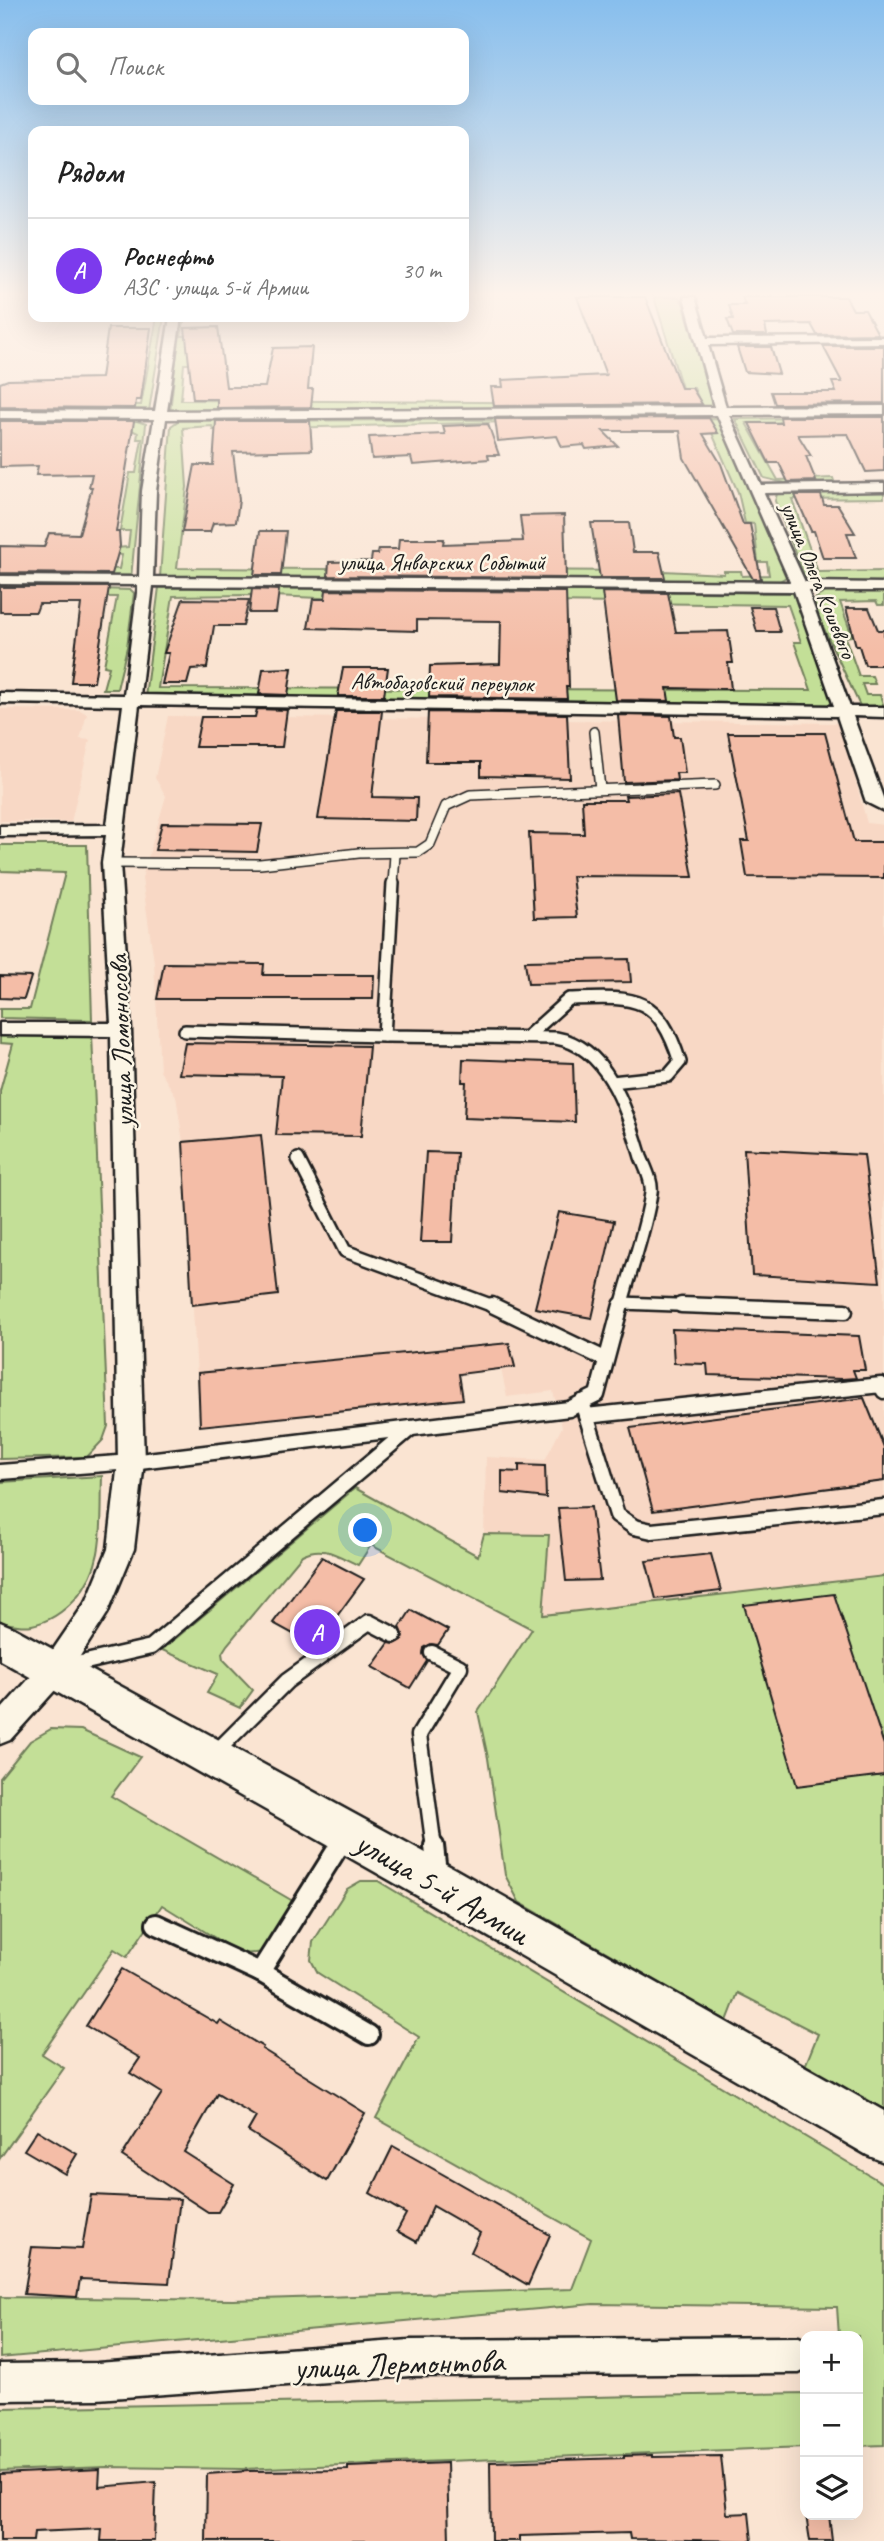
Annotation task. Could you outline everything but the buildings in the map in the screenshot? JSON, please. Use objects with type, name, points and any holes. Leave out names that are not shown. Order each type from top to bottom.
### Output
[{"type":"street","name":"улица Ломоносова","points":[[0,1731],[56,1669],[98,1606],[121,1549],[131,1462],[121,1030],[111,863],[145,583],[149,491],[159,416]]},
{"type":"street","name":"улица Олега Кошевого","points":[[724,416],[800,588],[880,804]]},
{"type":"street","points":[[757,489],[884,487]]},
{"type":"street","name":"улица Январских Событий","points":[[0,580],[884,587]]},
{"type":"street","name":"Автобазовский переулок","points":[[0,698],[884,712]]},
{"type":"street","points":[[0,831],[113,830]]},
{"type":"street","points":[[0,1029],[121,1030]]},
{"type":"street","name":"улица 5-й Армии","points":[[0,1640],[347,1832],[884,2138]]},
{"type":"street","name":"улица Лермонтова","points":[[0,2382],[97,2381],[410,2358],[799,2355]]},
{"type":"lane","points":[[594,732],[600,789]]},
{"type":"lane","points":[[111,863],[260,864],[359,853],[395,854],[427,849],[435,837],[444,809],[454,801],[470,795],[715,785]]},
{"type":"lane","points":[[384,1036],[395,854]]},
{"type":"lane","points":[[529,1035],[569,999],[631,998],[642,1002],[672,1032],[680,1062],[668,1076],[612,1082]]},
{"type":"lane","points":[[185,1031],[384,1036],[529,1035],[573,1041],[588,1051],[612,1082],[626,1109],[652,1190],[597,1395],[584,1409]]},
{"type":"lane","points":[[298,1159],[345,1251],[490,1304],[606,1359]]},
{"type":"lane","points":[[621,1303],[845,1311]]},
{"type":"lane","points":[[0,1472],[131,1462],[569,1409],[881,1385],[884,1391]]},
{"type":"lane","points":[[584,1409],[617,1515],[634,1527],[652,1531],[884,1507]]},
{"type":"lane","points":[[56,1669],[151,1647],[412,1427]]},
{"type":"lane","points":[[212,1756],[287,1681],[369,1622],[394,1635]]},
{"type":"lane","points":[[432,1653],[460,1667],[419,1735],[439,1884]]},
{"type":"lane","points":[[260,1972],[347,1832]]},
{"type":"lane","points":[[156,1923],[260,1972],[369,2035]]},
{"type":"shaded area","points":[[0,709],[80,710],[87,714],[80,739],[90,740],[71,822],[0,821]]},
{"type":"shaded area","points":[[168,716],[840,723],[867,823],[884,825],[884,1576],[542,1615],[549,1535],[484,1534],[486,1457],[545,1460],[562,1427],[553,1391],[507,1397],[498,1355],[457,1360],[463,1399],[200,1426],[183,1142],[176,1096],[160,1071],[154,962],[142,878],[166,796],[155,778]]},
{"type":"green space","points":[[0,418],[131,419],[146,424],[131,578],[0,576],[0,564],[119,569],[122,555],[115,554],[116,548],[128,547],[130,531],[120,531],[130,473],[136,473],[142,439],[137,439],[138,433],[128,428],[0,431]]},
{"type":"green space","points":[[804,418],[804,422],[746,423],[778,480],[833,478],[835,484],[794,485],[764,478],[735,419]]},
{"type":"green space","points":[[722,419],[787,571],[786,577],[778,582],[160,577],[171,426],[178,421]],"holes":[[[544,421],[708,424],[738,492],[745,523],[754,524],[758,562],[767,562],[769,575],[742,576],[741,571],[724,571],[724,574],[664,571],[664,575],[639,575],[638,571],[177,568],[187,487],[183,428],[212,426],[213,430]]]},
{"type":"green space","points":[[884,490],[884,498],[792,499],[818,572],[884,571],[884,585],[816,583],[804,575],[775,501],[777,494]]},
{"type":"green space","points":[[0,586],[131,590],[134,593],[127,647],[117,689],[103,689],[109,667],[104,666],[117,597],[0,596]]},
{"type":"green space","points":[[159,587],[793,593],[835,706],[145,697]],"holes":[[[250,595],[366,600],[788,605],[801,642],[794,642],[811,690],[158,688],[173,596]]]},
{"type":"green space","points":[[826,592],[884,592],[884,605],[878,605],[876,601],[840,602],[852,636],[845,637],[859,676],[872,676],[875,684],[862,684],[866,695],[880,695],[884,707],[860,706],[813,605],[816,598]]},
{"type":"green space","points":[[0,845],[87,845],[92,1020],[0,1018],[0,1009],[30,1009],[65,873],[0,871]]},
{"type":"green space","points":[[0,1033],[92,1034],[108,1426],[103,1440],[87,1457],[0,1459],[0,1091],[13,1044],[0,1043]]},
{"type":"green space","points":[[102,1476],[98,1553],[90,1577],[83,1588],[66,1608],[44,1621],[24,1626],[0,1622],[0,1482]]},
{"type":"green space","points":[[355,1488],[478,1556],[484,1534],[549,1535],[543,1615],[884,1576],[884,2111],[803,2071],[818,2034],[738,1993],[727,2021],[519,1902],[505,1875],[488,1758],[478,1712],[532,1629],[371,1545],[358,1565],[324,1551],[302,1555],[227,1645],[222,1653],[223,1659],[253,1690],[240,1708],[207,1693],[218,1674],[162,1650]]},
{"type":"green space","points":[[51,1729],[81,1730],[140,1757],[111,1796],[298,1904],[268,1952],[241,1954],[162,1905],[127,1957],[114,1949],[42,2054],[64,2068],[0,2158],[0,1778],[30,1741]]},
{"type":"green space","points":[[361,1881],[378,1881],[884,2184],[884,2445],[863,2446],[863,2331],[839,2331],[837,2307],[593,2304],[0,2358],[0,2297],[233,2300],[572,2289],[591,2239],[376,2118],[419,2037],[318,1973],[311,1960],[313,1942],[347,1889]]},
{"type":"green space","points":[[800,2393],[800,2447],[242,2469],[106,2467],[0,2471],[0,2408]]},
{"type":"place","name":"Роснефть","points":[[317,1632]]}]
